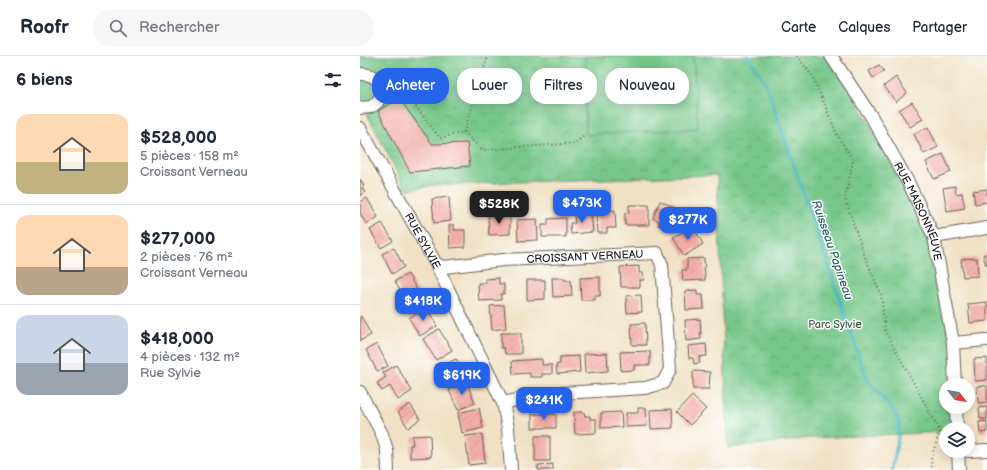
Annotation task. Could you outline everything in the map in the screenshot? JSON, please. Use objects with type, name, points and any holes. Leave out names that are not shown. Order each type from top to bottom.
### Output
[{"type":"street","name":"RUE MAISONNEUVE","points":[[831,56],[871,116],[910,184],[934,237],[953,343],[955,378]]},
{"type":"street","points":[[360,74],[367,74],[374,77],[380,82],[382,90],[381,97],[377,102],[370,107],[360,108]]},
{"type":"street","name":"RUE SYLVIE","points":[[360,128],[436,264],[503,403],[508,428],[511,470]]},
{"type":"street","points":[[934,237],[987,228]]},
{"type":"street","name":"CROISSANT VERNEAU","points":[[436,264],[444,267],[503,260],[657,253],[662,265],[670,369],[663,383],[645,388],[546,394],[503,403]]},
{"type":"street","points":[[953,343],[987,340]]},
{"type":"street","points":[[360,392],[382,434],[387,450],[388,470]]},
{"type":"street","points":[[975,451],[987,450]]},
{"type":"street","points":[[958,458],[959,470]]},
{"type":"path","points":[[464,132],[488,56]]},
{"type":"path","points":[[797,56],[813,78],[837,134],[853,161],[845,199],[864,254],[881,295],[885,331],[940,431],[931,458],[932,470]]},
{"type":"path","points":[[414,104],[440,138],[464,132]]},
{"type":"path","points":[[464,132],[482,150],[575,143],[586,135]]},
{"type":"green space","name":"Parc Sylvie","points":[[360,56],[831,56],[934,237],[954,378],[939,378],[939,414],[956,414],[957,422],[939,422],[939,432],[811,438],[728,448],[717,175],[435,185],[406,190],[360,100]]},
{"type":"green space","points":[[585,56],[693,56],[698,128],[586,135],[586,104],[597,104],[597,68],[585,68]]},
{"type":"building","points":[[879,65],[884,71],[873,78],[869,71]]},
{"type":"building","points":[[896,77],[907,93],[896,102],[884,86]]},
{"type":"building","points":[[912,102],[923,119],[910,127],[899,110]]},
{"type":"building","points":[[389,104],[403,104],[432,144],[467,143],[470,166],[410,172],[378,111]]},
{"type":"building","points":[[928,127],[938,147],[924,154],[914,134]]},
{"type":"building","points":[[943,154],[951,172],[934,179],[926,162]]},
{"type":"building","points":[[360,179],[364,186],[362,188],[365,192],[360,196]]},
{"type":"building","points":[[955,186],[956,194],[962,193],[965,208],[947,211],[943,188]]},
{"type":"building","points":[[987,189],[987,202],[975,204],[973,191]]},
{"type":"building","points":[[449,197],[451,221],[434,223],[432,199]]},
{"type":"building","points":[[367,198],[378,217],[366,224],[360,213],[360,202]]},
{"type":"building","points":[[660,201],[680,210],[676,219],[679,221],[674,232],[658,225],[660,222],[653,218]]},
{"type":"building","points":[[629,205],[649,205],[649,225],[625,225],[625,213],[629,213]]},
{"type":"building","points":[[615,210],[616,228],[607,228],[607,233],[598,233],[597,213]]},
{"type":"building","points":[[591,213],[593,232],[571,234],[570,223],[575,223],[574,214]]},
{"type":"building","points":[[510,215],[510,234],[489,235],[488,216]]},
{"type":"building","points":[[566,218],[566,237],[542,237],[542,225],[548,225],[548,219]]},
{"type":"building","points":[[537,219],[538,240],[518,241],[517,220]]},
{"type":"building","points":[[382,223],[393,241],[381,248],[370,230]]},
{"type":"building","points":[[449,225],[454,225],[454,230],[465,230],[465,247],[450,248]]},
{"type":"building","points":[[693,226],[703,244],[684,256],[673,237]]},
{"type":"building","points":[[394,248],[404,267],[392,274],[382,254]]},
{"type":"building","points":[[987,254],[987,265],[986,265],[983,255]]},
{"type":"building","points":[[704,258],[705,280],[683,281],[682,270],[687,270],[687,259]]},
{"type":"building","points":[[977,258],[978,276],[963,277],[961,259]]},
{"type":"building","points":[[639,266],[639,273],[643,273],[644,280],[640,280],[640,287],[621,287],[620,267]]},
{"type":"building","points":[[408,274],[420,295],[403,305],[398,295],[401,293],[395,281]]},
{"type":"building","points":[[600,277],[600,296],[595,296],[595,300],[581,300],[580,278]]},
{"type":"building","points":[[499,278],[499,284],[504,284],[504,294],[501,294],[501,300],[479,301],[478,283],[486,283],[485,279]]},
{"type":"building","points":[[552,278],[564,278],[564,280],[571,280],[572,296],[553,297]]},
{"type":"building","points":[[527,280],[545,280],[545,299],[527,300]]},
{"type":"building","points":[[697,290],[697,295],[703,295],[704,309],[686,310],[685,291]]},
{"type":"building","points":[[641,295],[642,312],[627,313],[626,296]]},
{"type":"building","points":[[987,302],[987,321],[970,323],[968,304]]},
{"type":"building","points":[[504,305],[506,328],[492,330],[490,306]]},
{"type":"building","points":[[427,308],[437,326],[420,336],[409,318]]},
{"type":"building","points":[[361,316],[371,335],[360,341],[360,317]]},
{"type":"building","points":[[700,319],[701,339],[686,341],[685,320]]},
{"type":"building","points":[[645,323],[646,345],[632,345],[631,324]]},
{"type":"building","points":[[439,329],[452,350],[436,360],[423,339]]},
{"type":"building","points":[[501,333],[521,333],[521,354],[505,354],[504,348],[501,348]]},
{"type":"building","points":[[377,344],[388,366],[377,371],[366,350]]},
{"type":"building","points":[[706,344],[707,356],[699,357],[700,363],[694,364],[693,358],[689,358],[688,346]]},
{"type":"building","points":[[650,351],[650,365],[634,365],[634,370],[621,371],[620,352]]},
{"type":"building","points":[[607,353],[608,371],[585,373],[584,354]]},
{"type":"building","points":[[579,356],[580,372],[557,374],[556,365],[560,364],[560,357]]},
{"type":"building","points":[[987,358],[987,380],[975,381],[974,359]]},
{"type":"building","points":[[456,359],[461,368],[464,367],[466,372],[450,381],[442,366]]},
{"type":"building","points":[[542,359],[542,365],[552,365],[552,374],[542,374],[542,377],[530,377],[530,373],[513,374],[512,361]]},
{"type":"building","points":[[396,365],[412,391],[398,400],[390,386],[382,391],[377,383],[386,377],[383,373]]},
{"type":"building","points":[[693,371],[710,372],[709,389],[693,389]]},
{"type":"building","points":[[467,383],[475,403],[458,410],[449,390]]},
{"type":"building","points":[[977,386],[987,386],[987,402],[978,403]]},
{"type":"building","points":[[692,396],[706,409],[690,425],[677,412]]},
{"type":"building","points":[[410,404],[420,419],[408,428],[398,412]]},
{"type":"building","points":[[987,407],[987,419],[980,419],[979,408]]},
{"type":"building","points":[[479,408],[483,428],[462,433],[458,413]]},
{"type":"building","points":[[638,408],[646,408],[647,426],[626,427],[626,413],[638,413]]},
{"type":"building","points":[[672,409],[673,428],[651,429],[650,410]]},
{"type":"building","points":[[574,412],[584,412],[585,416],[590,416],[590,419],[596,419],[596,433],[575,434]]},
{"type":"building","points":[[621,412],[622,427],[601,428],[601,413]]},
{"type":"building","points":[[532,414],[556,414],[556,428],[532,428]]},
{"type":"building","points":[[987,421],[987,432],[980,433],[979,422]]},
{"type":"building","points":[[482,434],[485,463],[469,465],[465,436]]},
{"type":"building","points":[[430,435],[431,457],[410,458],[410,445],[413,445],[412,436]]},
{"type":"building","points":[[535,436],[550,436],[550,461],[535,461]]},
{"type":"building","points":[[553,464],[553,470],[538,470],[538,465]]},
{"type":"waterway","name":"Ruisseau Papineau","points":[[748,56],[766,84],[869,382],[893,410],[899,422],[898,438],[892,470]]}]
